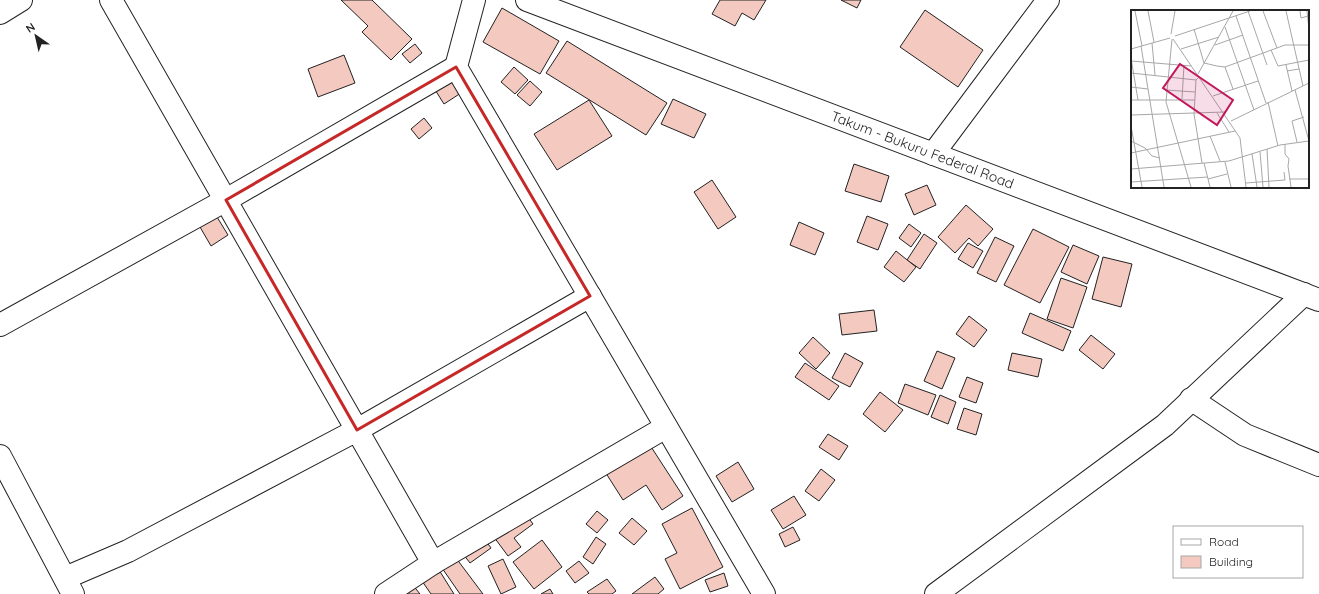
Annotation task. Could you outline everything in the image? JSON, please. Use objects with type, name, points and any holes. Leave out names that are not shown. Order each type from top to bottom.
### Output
[{"type":"street","points":[[0,13],[21,0]]},
{"type":"street","points":[[111,0],[433,563]]},
{"type":"street","points":[[474,0],[456,68],[764,594]]},
{"type":"street","name":"Takum - Bukuru Federal Road","points":[[527,0],[1312,297]]},
{"type":"street","points":[[932,154],[1048,0]]},
{"type":"street","points":[[0,325],[226,200],[456,68]]},
{"type":"street","points":[[0,456],[69,586],[128,551],[357,430],[590,296]]},
{"type":"street","points":[[936,594],[1165,425],[1191,399],[1312,297]]},
{"type":"street","points":[[1191,399],[1245,434],[1319,465]]},
{"type":"street","points":[[386,594],[433,563],[666,427]]},
{"type":"highlighted area","points":[[456,67],[590,296],[357,430],[226,200]]},
{"type":"building","points":[[341,0],[372,0],[412,39],[391,60],[362,32],[368,26]]},
{"type":"building","points":[[720,0],[766,0],[754,20],[742,13],[735,26],[712,14]]},
{"type":"building","points":[[841,0],[861,0],[857,8]]},
{"type":"building","points":[[502,8],[559,41],[540,74],[483,42]]},
{"type":"building","points":[[925,10],[983,50],[958,87],[900,47]]},
{"type":"building","points":[[567,41],[667,103],[646,135],[546,73]]},
{"type":"building","points":[[415,44],[422,53],[410,63],[402,54]]},
{"type":"building","points":[[344,55],[355,83],[318,97],[308,69]]},
{"type":"building","points":[[514,67],[528,80],[515,94],[501,82]]},
{"type":"building","points":[[452,72],[464,91],[444,104],[432,85]]},
{"type":"building","points":[[530,81],[542,92],[530,106],[517,95]]},
{"type":"building","points":[[673,99],[706,114],[694,138],[661,124]]},
{"type":"building","points":[[589,100],[612,136],[557,170],[534,134]]},
{"type":"building","points":[[424,118],[432,128],[419,139],[411,129]]},
{"type":"building","points":[[854,164],[889,176],[881,202],[845,191]]},
{"type":"building","points":[[712,180],[736,217],[718,229],[694,192]]},
{"type":"building","points":[[927,185],[936,205],[914,215],[905,194]]},
{"type":"building","points":[[966,205],[993,229],[978,246],[969,238],[955,253],[938,237]]},
{"type":"building","points":[[867,216],[888,224],[878,250],[857,242]]},
{"type":"building","points":[[217,217],[228,235],[211,246],[200,227]]},
{"type":"building","points":[[799,222],[824,233],[815,255],[790,245]]},
{"type":"building","points":[[909,224],[921,233],[911,247],[899,238]]},
{"type":"building","points":[[1033,229],[1069,247],[1040,303],[1004,285]]},
{"type":"building","points":[[924,234],[937,243],[920,269],[907,260]]},
{"type":"building","points":[[995,237],[1014,246],[996,282],[977,273]]},
{"type":"building","points":[[968,243],[983,251],[973,268],[958,259]]},
{"type":"building","points":[[1073,245],[1099,256],[1087,284],[1061,272]]},
{"type":"building","points":[[896,251],[916,267],[904,282],[884,267]]},
{"type":"building","points":[[1103,257],[1132,264],[1121,307],[1092,299]]},
{"type":"building","points":[[1061,278],[1087,287],[1073,328],[1047,319]]},
{"type":"building","points":[[874,310],[877,331],[842,335],[839,314]]},
{"type":"building","points":[[1030,313],[1071,331],[1063,351],[1022,333]]},
{"type":"building","points":[[969,316],[987,330],[974,347],[956,334]]},
{"type":"building","points":[[1091,335],[1115,354],[1103,369],[1079,350]]},
{"type":"building","points":[[813,337],[830,353],[816,369],[799,353]]},
{"type":"building","points":[[937,351],[955,358],[942,389],[924,381]]},
{"type":"building","points":[[845,353],[863,363],[850,387],[832,378]]},
{"type":"building","points":[[1012,353],[1042,359],[1038,377],[1008,370]]},
{"type":"building","points":[[805,363],[839,386],[829,400],[795,377]]},
{"type":"building","points":[[967,377],[983,383],[976,403],[959,397]]},
{"type":"building","points":[[905,384],[936,395],[928,415],[898,403]]},
{"type":"building","points":[[880,392],[903,410],[885,432],[863,414]]},
{"type":"building","points":[[940,395],[956,402],[948,424],[931,417]]},
{"type":"building","points":[[964,408],[982,414],[976,435],[957,429]]},
{"type":"building","points":[[828,434],[848,446],[839,460],[819,447]]},
{"type":"building","points":[[646,439],[683,496],[662,510],[646,485],[623,500],[602,467]]},
{"type":"building","points":[[738,462],[754,489],[732,502],[716,476]]},
{"type":"building","points":[[821,469],[835,480],[819,501],[805,491]]},
{"type":"building","points":[[794,496],[806,515],[783,529],[771,510]]},
{"type":"building","points":[[520,506],[533,524],[514,538],[521,547],[508,556],[488,529]]},
{"type":"building","points":[[692,508],[723,567],[680,589],[665,559],[677,553],[662,524]]},
{"type":"building","points":[[597,511],[608,520],[597,533],[586,524]]},
{"type":"building","points":[[632,518],[647,531],[634,545],[619,533]]},
{"type":"building","points":[[793,527],[800,540],[785,547],[779,534]]},
{"type":"building","points":[[481,534],[491,548],[470,563],[460,550]]},
{"type":"building","points":[[596,537],[606,544],[593,564],[583,557]]},
{"type":"building","points":[[542,540],[562,567],[534,589],[513,562]]},
{"type":"building","points":[[456,558],[483,594],[460,594],[442,568]]},
{"type":"building","points":[[503,559],[516,587],[501,594],[488,566]]},
{"type":"building","points":[[579,561],[589,573],[575,583],[566,571]]},
{"type":"building","points":[[439,570],[454,594],[431,594],[422,581]]},
{"type":"building","points":[[724,573],[728,586],[710,592],[705,580]]},
{"type":"building","points":[[655,577],[664,589],[658,594],[632,594]]},
{"type":"building","points":[[607,579],[616,591],[612,594],[589,594],[587,592]]},
{"type":"building","points":[[412,584],[420,594],[399,594]]},
{"type":"building","points":[[550,589],[553,594],[541,594]]}]
